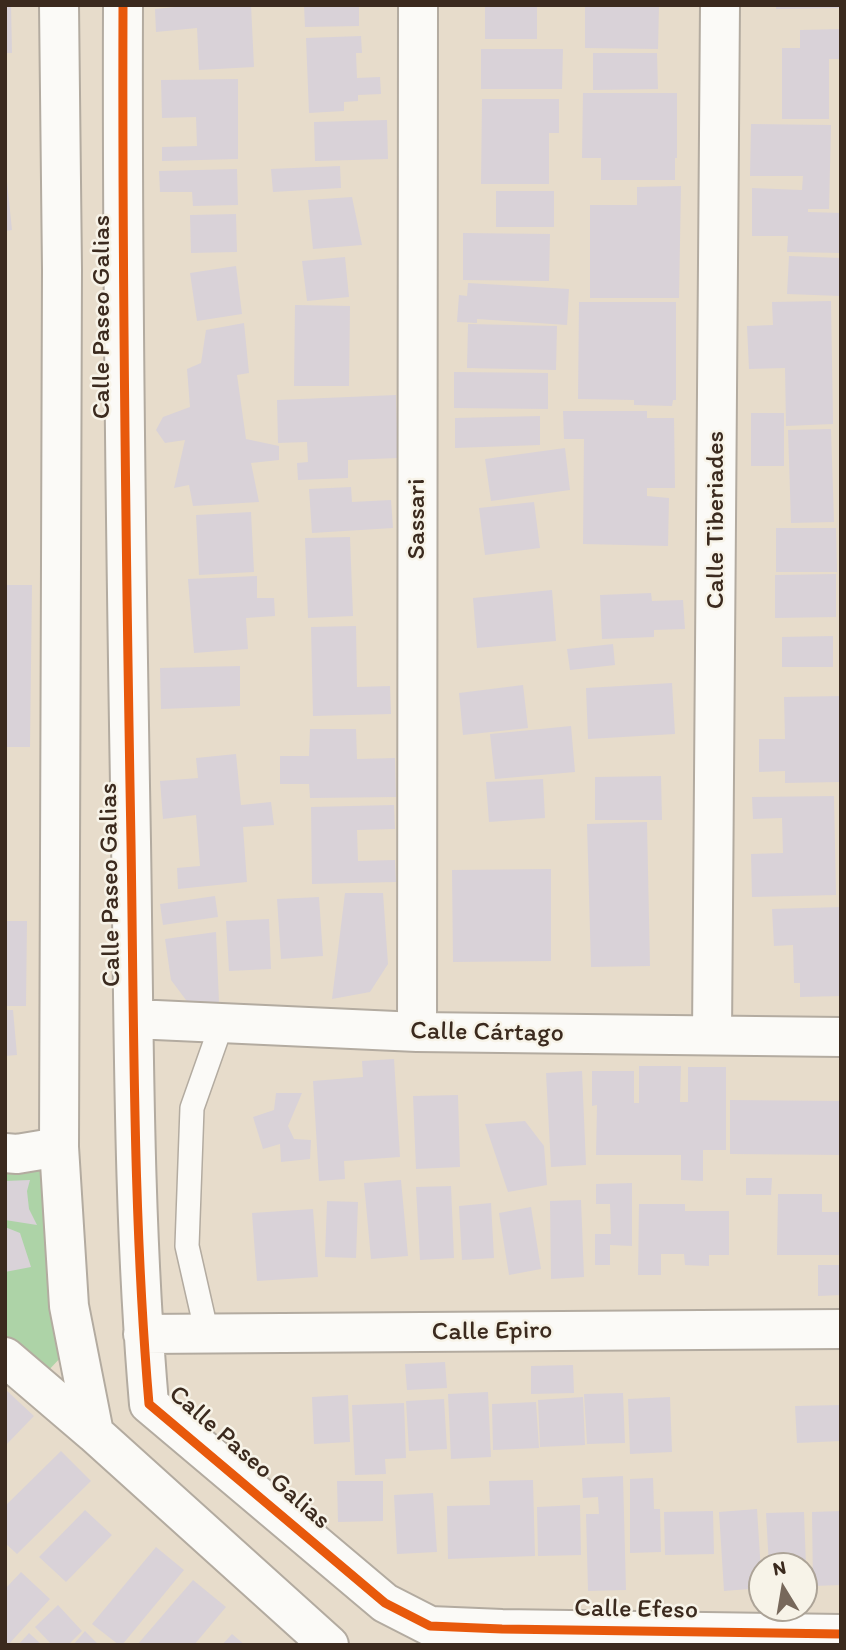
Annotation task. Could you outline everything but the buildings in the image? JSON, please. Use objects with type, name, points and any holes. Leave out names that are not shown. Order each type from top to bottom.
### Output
[{"type":"street","name":"Calle Paseo Galias","points":[[59,5],[62,270],[59,1147],[69,1306],[94,1433]]},
{"type":"street","name":"Calle Paseo Galias","points":[[123,5],[122,269],[134,1019],[143,1334],[149,1404],[385,1603],[430,1626]]},
{"type":"street","name":"Sassari","points":[[416,1032],[418,5]]},
{"type":"street","name":"Calle Tiberiades","points":[[712,1035],[720,5]]},
{"type":"street","name":"Calle Paseo Galias","points":[[62,270],[122,269]]},
{"type":"street","name":"Calle Cártago","points":[[134,1019],[416,1032],[841,1037]]},
{"type":"street","points":[[5,1153],[17,1154],[59,1147]]},
{"type":"street","name":"Calle Epiro","points":[[143,1334],[841,1329]]},
{"type":"street","points":[[5,1357],[94,1433],[329,1645]]},
{"type":"street","name":"Calle Efeso","points":[[430,1626],[841,1634]]},
{"type":"lane","points":[[207,1334],[187,1246],[192,1108],[222,1023]]},
{"type":"green space","points":[[5,1166],[43,1166],[63,1355],[46,1373],[5,1336]]},
{"type":"cycle path","points":[[123,5],[125,423],[134,1053],[137,1194],[149,1404],[385,1603],[430,1626],[841,1634]]}]
